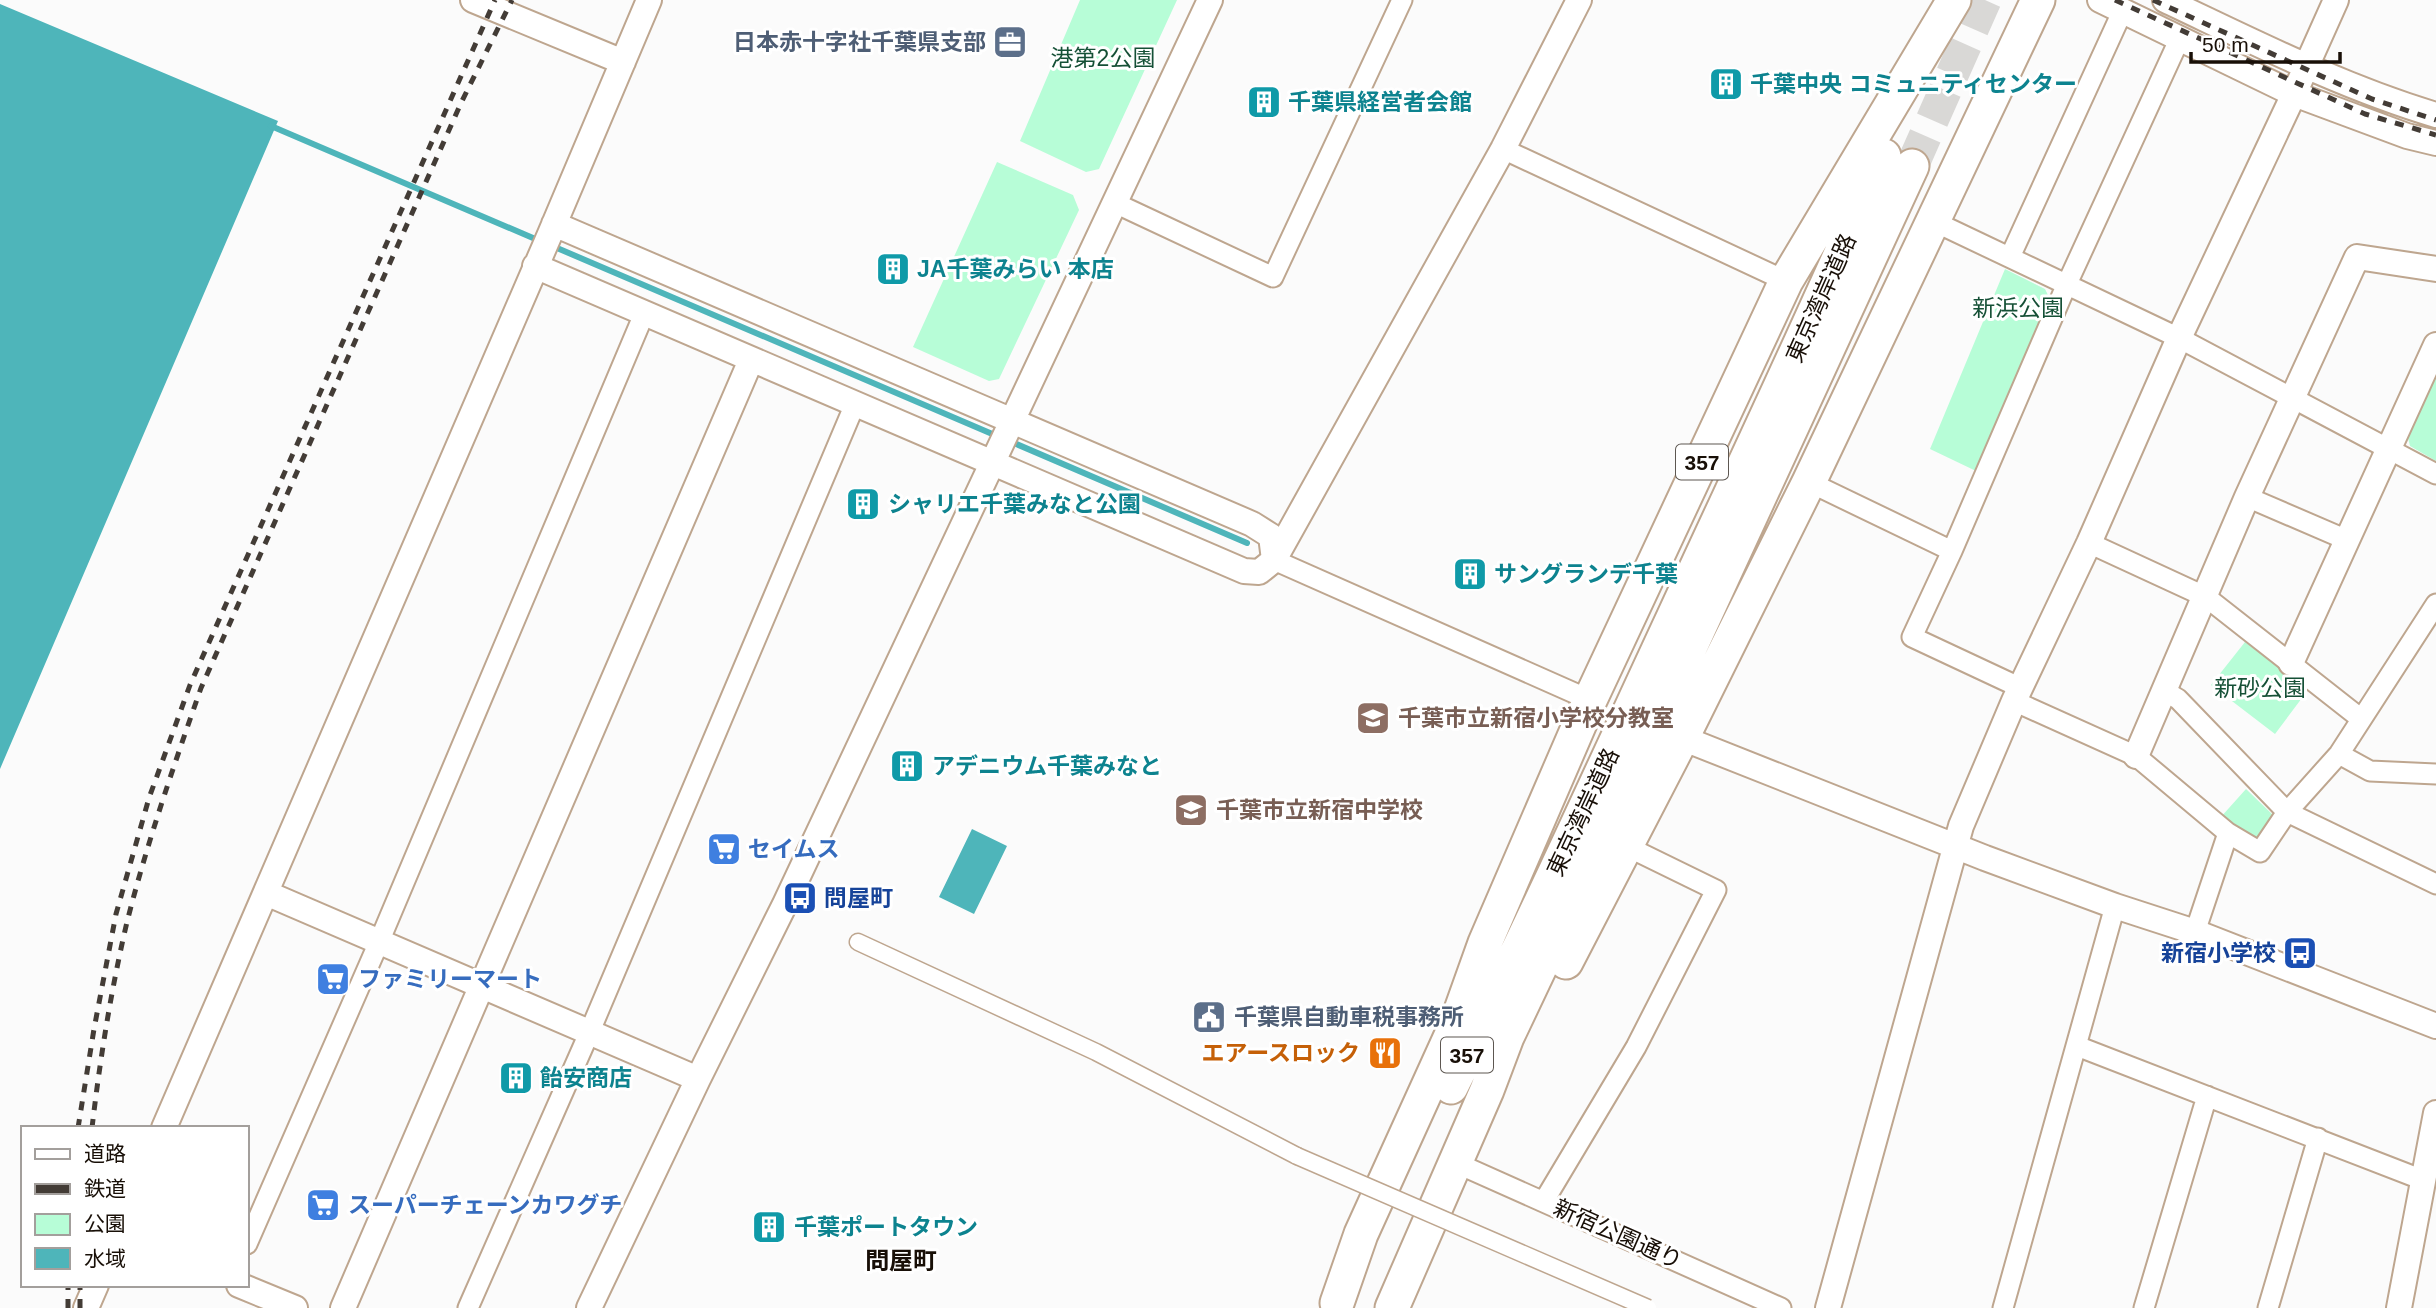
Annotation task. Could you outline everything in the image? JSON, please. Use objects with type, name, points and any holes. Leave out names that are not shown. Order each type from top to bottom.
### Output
[{"type":"highway","name":"357","points":[[1336,1305],[1361,1234],[1455,1027],[1485,943],[1590,700],[1786,281],[1954,0]]},
{"type":"highway","name":"357","points":[[1487,1090],[1520,1047],[1682,738],[1809,482],[2038,0]]},
{"type":"highway","name":"東京湾岸道路","points":[[1336,1305],[1374,1241],[1502,986],[1833,273],[1898,161],[1635,767],[1507,1037],[1487,1090],[1392,1308]]},
{"type":"street","points":[[473,0],[622,62]]},
{"type":"street","points":[[165,1126],[649,0]]},
{"type":"street","points":[[589,1308],[797,880],[1210,0]]},
{"type":"street","points":[[1115,203],[1273,277],[1402,0]]},
{"type":"street","points":[[2100,0],[2294,94],[2407,136],[2436,143]]},
{"type":"street","points":[[2165,0],[2305,66],[2375,95],[2436,115]]},
{"type":"street","points":[[1828,1308],[1961,827],[2017,695],[2336,0]]},
{"type":"street","points":[[545,245],[644,314],[1244,571],[1259,572],[1274,560],[1503,149],[1576,1]]},
{"type":"street","points":[[2010,257],[2118,21]]},
{"type":"street","points":[[2180,38],[2066,286],[1912,637],[2136,756],[2228,833],[2260,852],[2287,812],[2339,754],[2435,610]]},
{"type":"street","points":[[1503,149],[1786,281]]},
{"type":"street","points":[[1933,221],[2179,338],[2436,474]]},
{"type":"street","points":[[545,245],[1013,422],[1252,524],[1271,536],[1274,560]]},
{"type":"street","points":[[2136,756],[2291,397],[2357,257],[2436,269]]},
{"type":"street","points":[[248,1242],[379,942],[644,314]]},
{"type":"street","points":[[2291,663],[2436,345]]},
{"type":"street","points":[[343,1308],[751,360]]},
{"type":"street","points":[[468,1308],[590,1031],[855,404]]},
{"type":"street","points":[[1809,482],[1952,551]]},
{"type":"street","points":[[2247,497],[2347,540]]},
{"type":"street","points":[[2089,543],[2206,597],[2361,718]]},
{"type":"street","points":[[1274,560],[1590,700]]},
{"type":"street","points":[[2163,690],[2178,699],[2287,812],[2436,884]]},
{"type":"street","points":[[1682,738],[1956,846],[2115,906],[2195,932],[2436,1026]]},
{"type":"street","points":[[2339,754],[2370,771],[2436,774]]},
{"type":"street","points":[[2195,932],[2228,833]]},
{"type":"street","points":[[1544,1201],[1636,1047],[1716,890],[1626,846]]},
{"type":"street","points":[[266,893],[698,1079]]},
{"type":"street","points":[[2003,1308],[2115,906]]},
{"type":"street","points":[[858,942],[1096,1052],[1297,1156],[1648,1308]]},
{"type":"street","points":[[2077,1046],[2423,1180]]},
{"type":"street","points":[[2144,1308],[2207,1096]]},
{"type":"street","points":[[2399,1308],[2436,1113]]},
{"type":"street","points":[[2268,1308],[2318,1138]]},
{"type":"street","name":"新宿公園通り","points":[[1454,1162],[1781,1308]]},
{"type":"street","points":[[86,1308],[95,1287]]},
{"type":"street","points":[[244,1287],[295,1308]]},
{"type":"green space","name":"港第2公園","points":[[1080,0],[1177,0],[1099,169],[1086,172],[1020,141]]},
{"type":"green space","points":[[997,162],[1073,195],[1079,210],[999,379],[989,381],[913,347]]},
{"type":"green space","name":"新浜公園","points":[[2005,269],[2045,289],[2051,301],[1976,471],[1930,449]]},
{"type":"green space","points":[[2436,364],[2436,461],[2410,446],[2406,430]]},
{"type":"green space","name":"新砂公園","points":[[2245,642],[2308,690],[2275,734],[2211,685]]},
{"type":"green space","points":[[2246,789],[2273,815],[2272,828],[2262,840],[2250,841],[2220,818]]},
{"type":"water","points":[[0,4],[278,121],[0,769]]},
{"type":"water","points":[[972,829],[1007,846],[974,914],[939,897]]},
{"type":"waterway","points":[[271,126],[540,241]]},
{"type":"waterway","points":[[550,245],[997,436]]},
{"type":"waterway","points":[[1007,440],[1247,543]]},
{"type":"tunnel","points":[[1912,166],[1985,0]]},
{"type":"railway","points":[[78,1126],[116,914],[149,798],[190,685],[495,0]]},
{"type":"railway","points":[[92,1126],[106,1025],[127,922],[152,834],[201,688],[461,103],[512,0]]},
{"type":"railway","points":[[2115,0],[2365,114],[2436,135]]},
{"type":"railway","points":[[2153,0],[2372,99],[2436,120]]},
{"type":"railway","points":[[68,1287],[68,1308]]},
{"type":"railway","points":[[80,1287],[80,1308]]},
{"type":"place","name":"日本赤十字社千葉県支部","points":[[1010,42]]},
{"type":"place","name":"千葉中央 コミュニティセンター","points":[[1726,84]]},
{"type":"place","name":"千葉県経営者会館","points":[[1264,102]]},
{"type":"place","name":"JA千葉みらい 本店","points":[[893,269]]},
{"type":"place","name":"シャリエ千葉みなと公園","points":[[863,504]]},
{"type":"place","name":"サングランデ千葉","points":[[1470,574]]},
{"type":"place","name":"千葉市立新宿小学校分教室","points":[[1373,718]]},
{"type":"place","name":"アデニウム千葉みなと","points":[[907,766]]},
{"type":"place","name":"千葉市立新宿中学校","points":[[1191,810]]},
{"type":"place","name":"セイムス","points":[[724,849]]},
{"type":"place","name":"問屋町","points":[[800,898]]},
{"type":"place","name":"新宿小学校","points":[[2300,953]]},
{"type":"place","name":"ファミリーマート","points":[[333,979]]},
{"type":"place","name":"千葉県自動車税事務所","points":[[1209,1017]]},
{"type":"place","name":"エアースロック","points":[[1385,1053]]},
{"type":"place","name":"飴安商店","points":[[516,1078]]},
{"type":"place","name":"スーパーチェーンカワグチ","points":[[323,1205]]},
{"type":"place","name":"千葉ポートタウン","points":[[769,1227]]},
{"type":"district","name":"問屋町","points":[[901,1260]]}]
